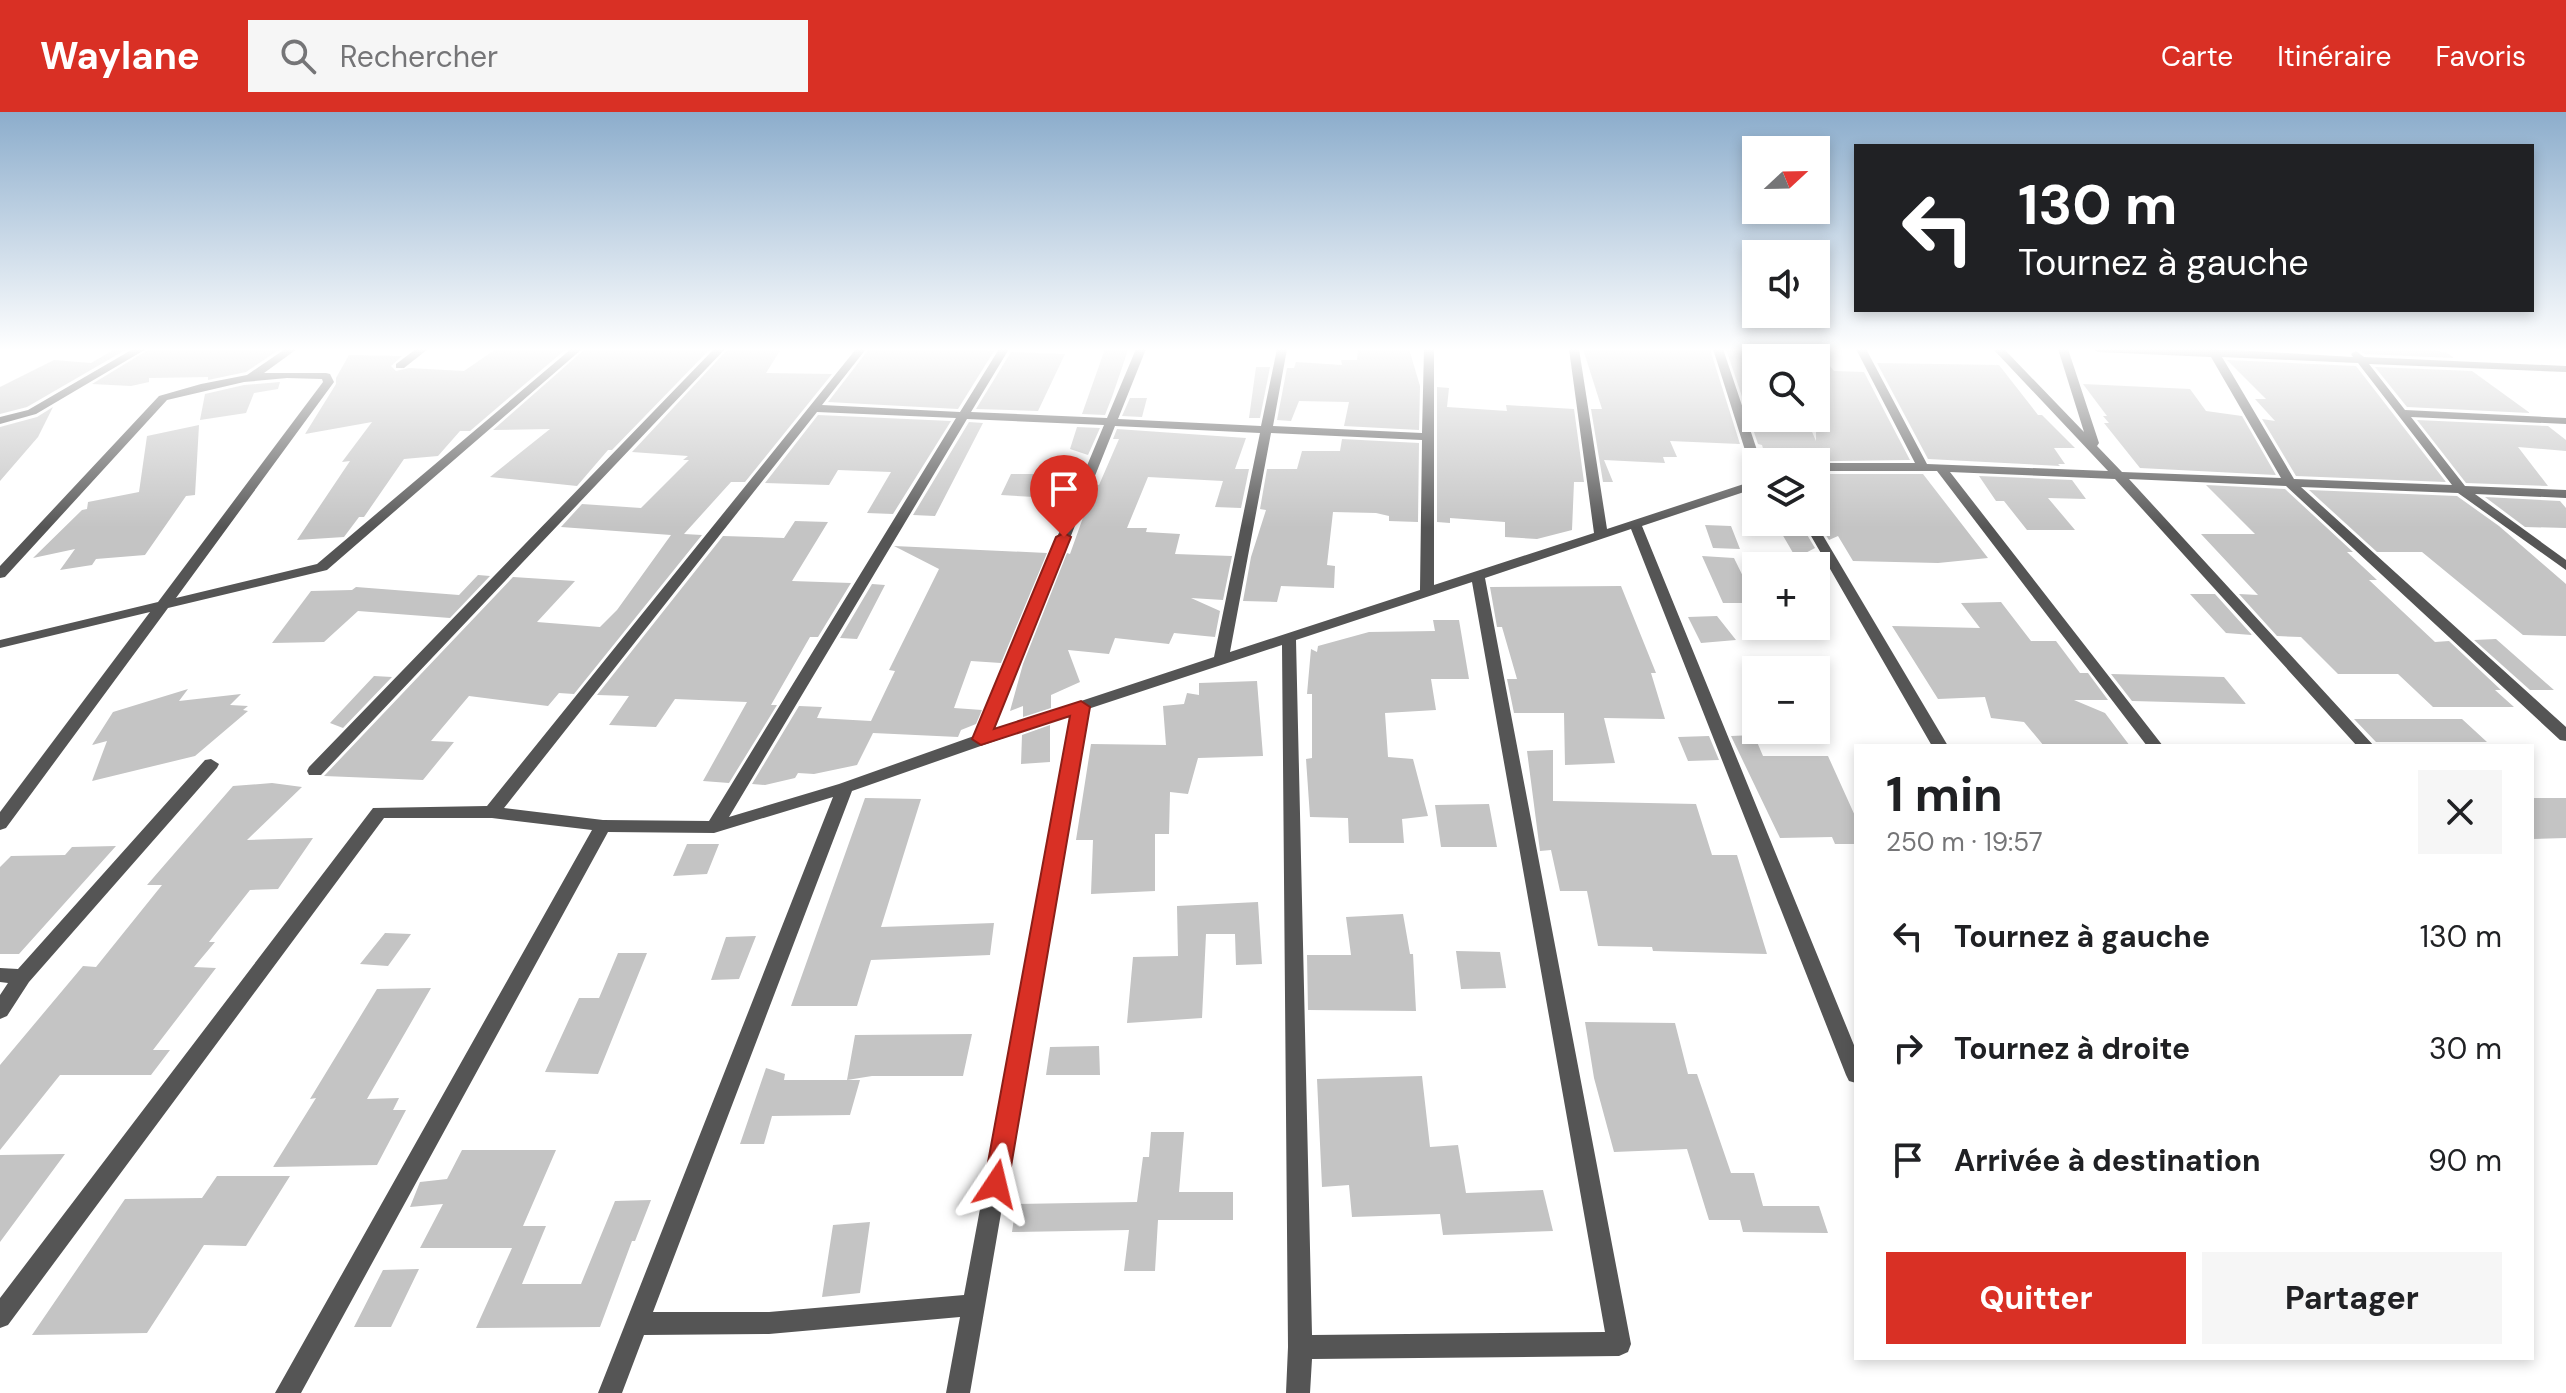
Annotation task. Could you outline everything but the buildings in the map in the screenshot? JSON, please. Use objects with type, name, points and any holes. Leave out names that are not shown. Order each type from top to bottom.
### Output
[{"type":"street","points":[[0,421],[38,409]]},
{"type":"street","points":[[0,574],[153,409]]},
{"type":"street","points":[[0,824],[309,409]]},
{"type":"street","points":[[0,644],[326,564],[507,409]]},
{"type":"street","points":[[315,771],[663,409]]},
{"type":"street","points":[[492,812],[813,409]]},
{"type":"street","points":[[831,409],[1427,437]]},
{"type":"street","points":[[714,827],[968,409]]},
{"type":"street","points":[[981,739],[1116,409]]},
{"type":"street","points":[[1221,660],[1270,409]]},
{"type":"street","points":[[1427,593],[1428,409]]},
{"type":"street","points":[[1583,409],[1601,535]]},
{"type":"street","points":[[1737,409],[1750,448]]},
{"type":"street","points":[[1892,409],[1923,467]]},
{"type":"street","points":[[2055,409],[2364,744]]},
{"type":"street","points":[[2082,409],[2094,449]]},
{"type":"street","points":[[2247,409],[2290,483],[2566,736]]},
{"type":"street","points":[[2398,409],[2462,490],[2566,566]]},
{"type":"street","points":[[2401,413],[2566,421]]},
{"type":"street","points":[[1830,467],[1923,467],[2566,494]]},
{"type":"street","points":[[1941,468],[2153,744]]},
{"type":"street","points":[[0,1317],[374,814],[385,809],[492,812],[603,826],[714,827],[845,788],[981,739],[1742,489]]},
{"type":"street","points":[[1635,524],[1854,1070]]},
{"type":"street","points":[[1817,536],[1939,744]]},
{"type":"street","points":[[1300,1347],[1619,1344],[1478,576]]},
{"type":"street","points":[[1289,638],[1300,1347],[1298,1393]]},
{"type":"street","points":[[958,1393],[1081,707]]},
{"type":"street","points":[[0,1011],[22,977],[211,764]]},
{"type":"street","points":[[610,1393],[845,788]]},
{"type":"street","points":[[287,1393],[603,826]]},
{"type":"street","points":[[0,975],[22,977]]},
{"type":"street","points":[[637,1324],[769,1323],[974,1305]]},
{"type":"route","points":[[996,1184],[1081,707],[981,739],[1064,537]]}]
